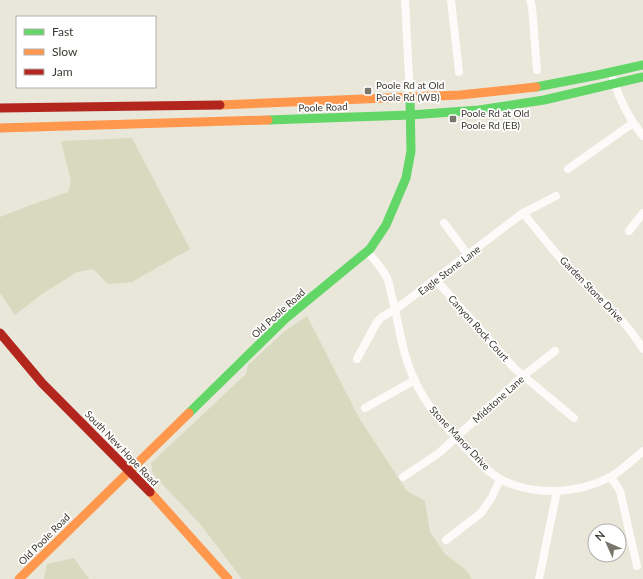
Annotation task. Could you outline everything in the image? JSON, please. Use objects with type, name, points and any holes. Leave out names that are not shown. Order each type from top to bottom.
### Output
[{"type":"main road","name":"Poole Road","points":[[0,108],[185,106],[497,92],[612,73],[643,65]]},
{"type":"main road","name":"Poole Road","points":[[0,128],[410,115],[479,110],[544,100],[615,85],[643,77]]},
{"type":"main road","name":"Old Poole Road","points":[[19,579],[285,319],[367,252],[386,225],[406,178],[410,151],[410,97]]},
{"type":"main road","name":"South New Hope Road","points":[[0,333],[21,360],[129,470],[228,579]]},
{"type":"street","name":"Old Poole Road","points":[[405,0],[410,97]]},
{"type":"street","points":[[451,0],[459,72]]},
{"type":"street","points":[[530,0],[532,7],[537,70]]},
{"type":"street","points":[[612,73],[618,95],[633,123],[643,136]]},
{"type":"street","points":[[568,169],[633,123]]},
{"type":"street","name":"Eagle Stone Lane","points":[[357,359],[376,322],[382,317],[396,309],[436,280],[523,213],[556,196]]},
{"type":"street","name":"Garden Stone Drive","points":[[523,213],[570,269],[621,318],[633,332],[643,349]]},
{"type":"street","points":[[629,231],[643,213]]},
{"type":"street","points":[[444,223],[468,255]]},
{"type":"street","name":"Stone Manor Drive","points":[[367,252],[377,262],[387,277],[396,309],[407,360],[421,394],[434,413],[482,465],[500,479],[524,488],[558,491],[591,485],[611,477],[643,451]]},
{"type":"street","name":"Canyon Rock Court","points":[[436,280],[523,376],[574,418]]},
{"type":"street","name":"Midstone Lane","points":[[403,477],[439,453],[523,376],[555,351]]},
{"type":"street","points":[[365,408],[415,380]]},
{"type":"street","points":[[611,477],[620,491],[637,566]]},
{"type":"street","points":[[446,540],[481,513],[492,497],[500,479]]},
{"type":"street","points":[[539,579],[558,491]]},
{"type":"green space","points":[[132,138],[190,249],[132,282],[108,284],[93,269],[77,272],[42,294],[15,315],[0,293],[0,217],[68,192],[71,181],[61,141]]},
{"type":"green space","points":[[307,316],[359,418],[407,491],[425,501],[430,532],[445,554],[466,570],[472,579],[242,579],[201,525],[153,474],[151,463],[246,374],[248,365],[285,331]]},
{"type":"green space","points":[[74,558],[89,579],[44,579],[47,564]]},
{"type":"traffic: fast","points":[[536,87],[643,65]]},
{"type":"traffic: fast","points":[[268,120],[410,115],[479,110],[544,100],[643,77]]},
{"type":"traffic: fast","points":[[189,413],[285,319],[370,249],[386,225],[406,178],[411,151],[410,97]]},
{"type":"traffic: slow","points":[[220,105],[460,95],[536,87]]},
{"type":"traffic: slow","points":[[0,128],[268,120]]},
{"type":"traffic: slow","points":[[19,579],[189,413]]},
{"type":"traffic: slow","points":[[150,492],[228,579]]},
{"type":"traffic: jam","points":[[0,108],[220,105]]},
{"type":"traffic: jam","points":[[0,333],[42,383],[150,492]]},
{"type":"place","name":"Poole Rd at Old Poole Rd (WB)","points":[[368,91]]},
{"type":"place","name":"Poole Rd at Old Poole Rd (EB)","points":[[453,119]]}]
